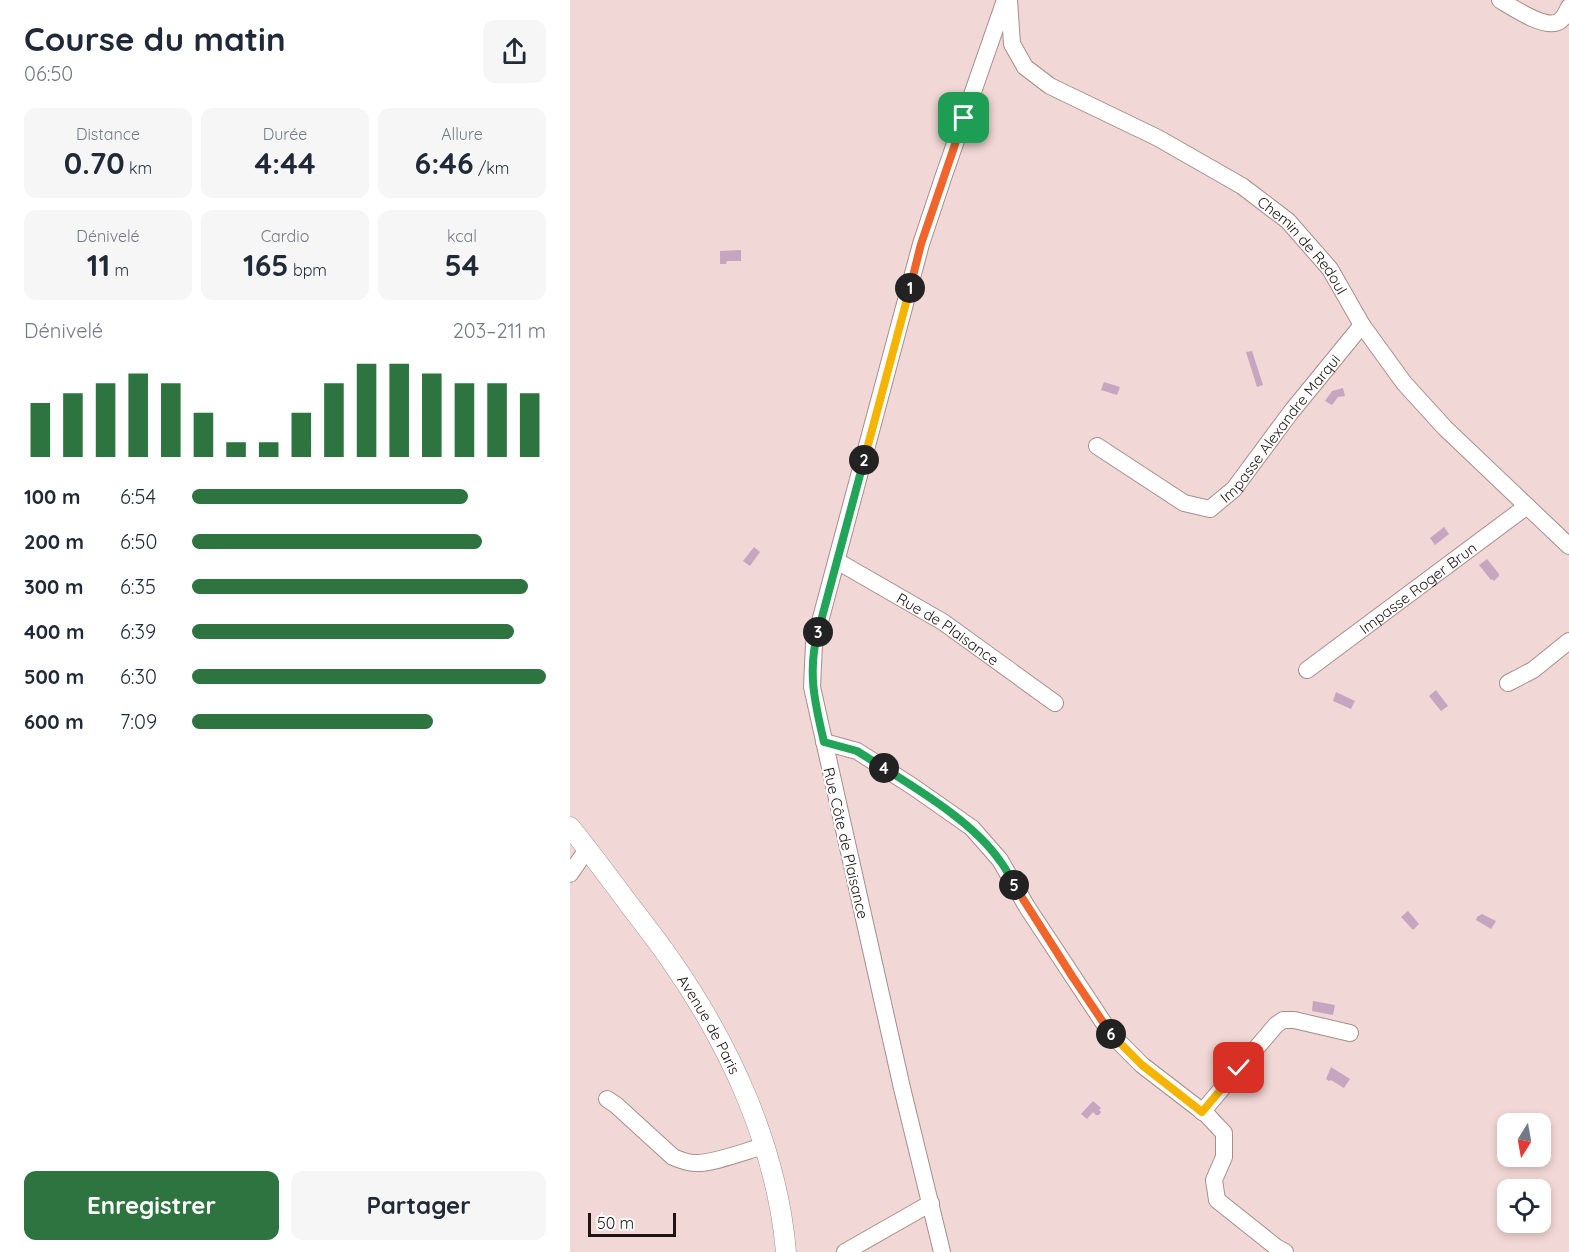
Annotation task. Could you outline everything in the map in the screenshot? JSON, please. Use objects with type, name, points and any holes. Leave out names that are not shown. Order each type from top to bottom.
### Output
[{"type":"main road","name":"Avenue de Paris","points":[[570,827],[672,962],[707,1016],[733,1066],[756,1119],[776,1187],[784,1227],[786,1252]]},
{"type":"street","name":"Chemin de Redoul","points":[[1007,0],[1012,44],[1025,67],[1050,86],[1158,138],[1242,186],[1288,221],[1330,269],[1362,326],[1404,383],[1445,428],[1569,546]]},
{"type":"street","name":"Rue Côte de Plaisance","points":[[942,1252],[902,1088],[812,687],[814,644],[921,244],[1007,0]]},
{"type":"street","points":[[1500,0],[1543,23],[1559,22],[1569,7]]},
{"type":"street","name":"Impasse Alexandre Marqui","points":[[1097,446],[1184,503],[1210,509],[1234,489],[1291,412],[1362,326]]},
{"type":"street","name":"Impasse Roger Brun","points":[[1307,670],[1527,506]]},
{"type":"street","name":"Rue de Plaisance","points":[[837,561],[943,622],[1055,703]]},
{"type":"street","points":[[1508,684],[1533,670],[1569,641]]},
{"type":"street","points":[[824,742],[857,751],[972,828],[1000,860],[1027,907],[1111,1034],[1142,1065],[1202,1112],[1224,1134],[1224,1157],[1214,1180],[1217,1200],[1285,1252]]},
{"type":"street","points":[[570,874],[588,848]]},
{"type":"street","points":[[1202,1112],[1276,1025],[1283,1020],[1294,1020],[1350,1033]]},
{"type":"street","points":[[607,1099],[673,1156],[682,1161],[693,1164],[705,1163],[764,1146]]},
{"type":"street","points":[[845,1252],[931,1203]]},
{"type":"shaded area","points":[[741,250],[741,261],[727,261],[726,264],[720,264],[720,251]]},
{"type":"shaded area","points":[[1252,351],[1263,385],[1257,387],[1246,352]]},
{"type":"shaded area","points":[[1104,382],[1120,387],[1117,395],[1101,390]]},
{"type":"shaded area","points":[[1343,388],[1345,396],[1338,397],[1332,405],[1325,401],[1332,391]]},
{"type":"shaded area","points":[[1444,527],[1449,534],[1435,545],[1430,538]]},
{"type":"shaded area","points":[[754,547],[760,552],[750,566],[743,561]]},
{"type":"shaded area","points":[[1487,559],[1499,574],[1494,581],[1479,565]]},
{"type":"shaded area","points":[[1436,690],[1448,706],[1441,711],[1429,696]]},
{"type":"shaded area","points":[[1336,692],[1355,701],[1351,709],[1333,701]]},
{"type":"shaded area","points":[[1408,911],[1419,924],[1413,930],[1401,917]]},
{"type":"shaded area","points":[[1482,914],[1496,921],[1491,929],[1476,920]]},
{"type":"shaded area","points":[[1313,1001],[1335,1005],[1333,1015],[1312,1011]]},
{"type":"shaded area","points":[[1331,1067],[1350,1079],[1344,1088],[1326,1079]]},
{"type":"shaded area","points":[[1093,1101],[1101,1108],[1099,1110],[1101,1112],[1096,1115],[1093,1112],[1087,1119],[1081,1114]]},
{"type":"route","points":[[964,118],[921,244],[814,644],[812,687],[824,742],[857,751],[972,828],[1000,860],[1027,907],[1111,1034],[1142,1065],[1202,1112],[1239,1068]]}]
